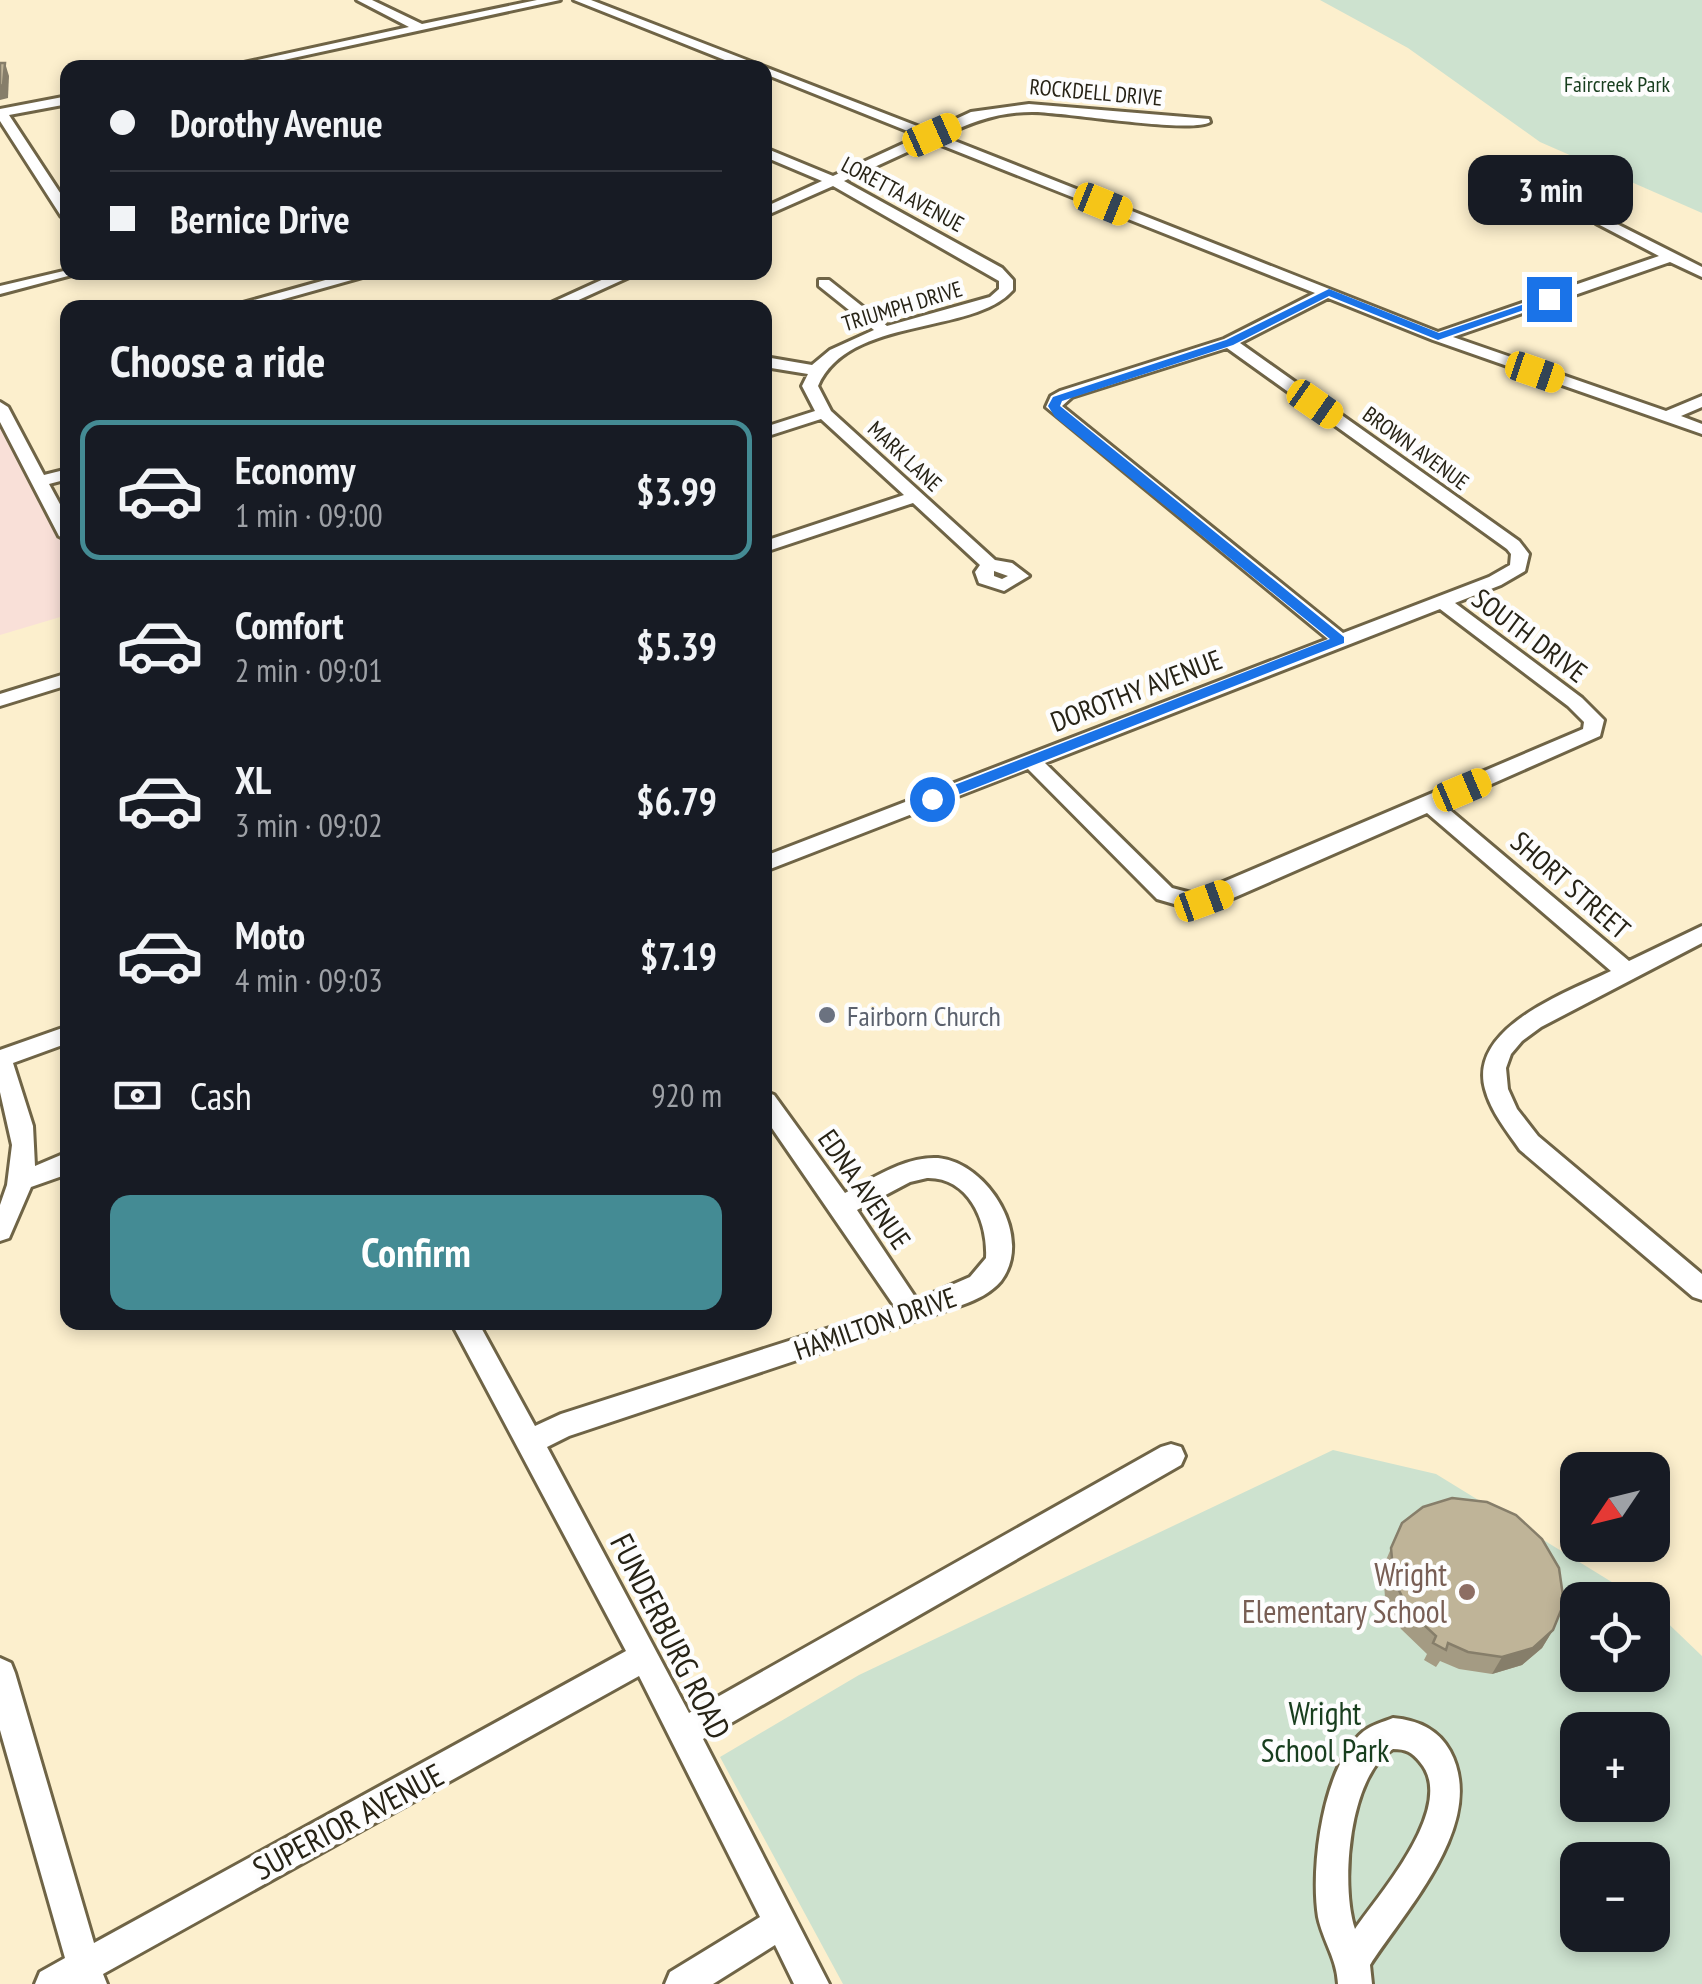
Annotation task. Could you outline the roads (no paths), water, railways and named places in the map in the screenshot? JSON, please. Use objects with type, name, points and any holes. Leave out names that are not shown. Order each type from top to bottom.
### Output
[{"type":"street","points":[[331,0],[350,0]]},
{"type":"street","points":[[363,0],[419,28]]},
{"type":"street","points":[[278,60],[554,0]]},
{"type":"street","points":[[580,0],[737,60]]},
{"type":"street","points":[[772,73],[1438,336],[1702,429]]},
{"type":"street","points":[[60,102],[0,114],[60,204]]},
{"type":"street","name":"ROCKDELL DRIVE","points":[[772,209],[976,115],[1014,108],[1204,122]]},
{"type":"street","name":"LORETTA AVENUE","points":[[772,155],[833,180],[997,271],[1006,280],[1006,290]]},
{"type":"street","points":[[1601,220],[1702,273]]},
{"type":"street","points":[[1438,336],[1671,256]]},
{"type":"street","points":[[0,290],[60,276]]},
{"type":"street","points":[[262,300],[340,280]]},
{"type":"street","points":[[566,300],[614,280]]},
{"type":"street","points":[[824,283],[887,333]]},
{"type":"street","points":[[308,288],[317,300]]},
{"type":"street","name":"TRIUMPH DRIVE","points":[[814,370],[837,350],[990,302],[1006,290]]},
{"type":"street","points":[[1329,292],[1230,342],[1066,394],[1054,404],[1060,414],[1340,640]]},
{"type":"street","name":"BROWN AVENUE","points":[[1230,342],[1513,545],[1521,562]]},
{"type":"street","points":[[772,363],[814,370],[810,392],[824,413],[772,430]]},
{"type":"street","points":[[1667,417],[1702,401]]},
{"type":"street","points":[[0,407],[60,521]]},
{"type":"street","name":"MARK LANE","points":[[824,413],[990,565]]},
{"type":"street","points":[[39,482],[60,476]]},
{"type":"street","points":[[772,545],[915,497]]},
{"type":"street","name":"DOROTHY AVENUE","points":[[772,861],[1509,575],[1521,562]]},
{"type":"street","name":"SOUTH DRIVE","points":[[1430,804],[1590,734],[1596,724],[1586,712],[1441,602]]},
{"type":"street","points":[[0,700],[60,681]]},
{"type":"street","points":[[1031,760],[1149,879],[1178,900],[1204,901],[1430,804]]},
{"type":"street","name":"SHORT STREET","points":[[1430,804],[1627,972]]},
{"type":"street","points":[[1701,935],[1515,1031],[1500,1049],[1494,1079],[1508,1116],[1529,1144],[1702,1289]]},
{"type":"street","points":[[0,1231],[26,1138],[0,1059],[60,1037]]},
{"type":"street","name":"EDNA AVENUE","points":[[772,1109],[911,1313]]},
{"type":"street","points":[[13,1192],[60,1166]]},
{"type":"street","name":"HAMILTON DRIVE","points":[[527,1444],[561,1426],[911,1313],[974,1287],[992,1273],[999,1247],[988,1209],[959,1175],[943,1168],[904,1175],[841,1206]]},
{"type":"street","name":"FUNDERBURG ROAD","points":[[468,1330],[644,1657],[812,1984]]},
{"type":"street","points":[[683,1733],[1170,1456]]},
{"type":"street","name":"SUPERIOR AVENUE","points":[[52,1984],[88,1975],[644,1657]]},
{"type":"street","points":[[0,1673],[44,1837],[88,1975]]},
{"type":"street","points":[[1390,1732],[1411,1732],[1435,1753],[1446,1779],[1446,1804],[1421,1858],[1355,1971],[1335,1920],[1336,1840],[1348,1776],[1369,1745],[1390,1732]]},
{"type":"street","points":[[682,1984],[780,1923]]},
{"type":"place","name":"Fairborn Church","points":[[827,1015]]},
{"type":"place","name":"Wright Elementary School","points":[[1467,1592]]},
{"type":"park label","name":"Faircreek Park","points":[[1617,84]]},
{"type":"park label","name":"Wright School Park","points":[[1325,1732]]}]
